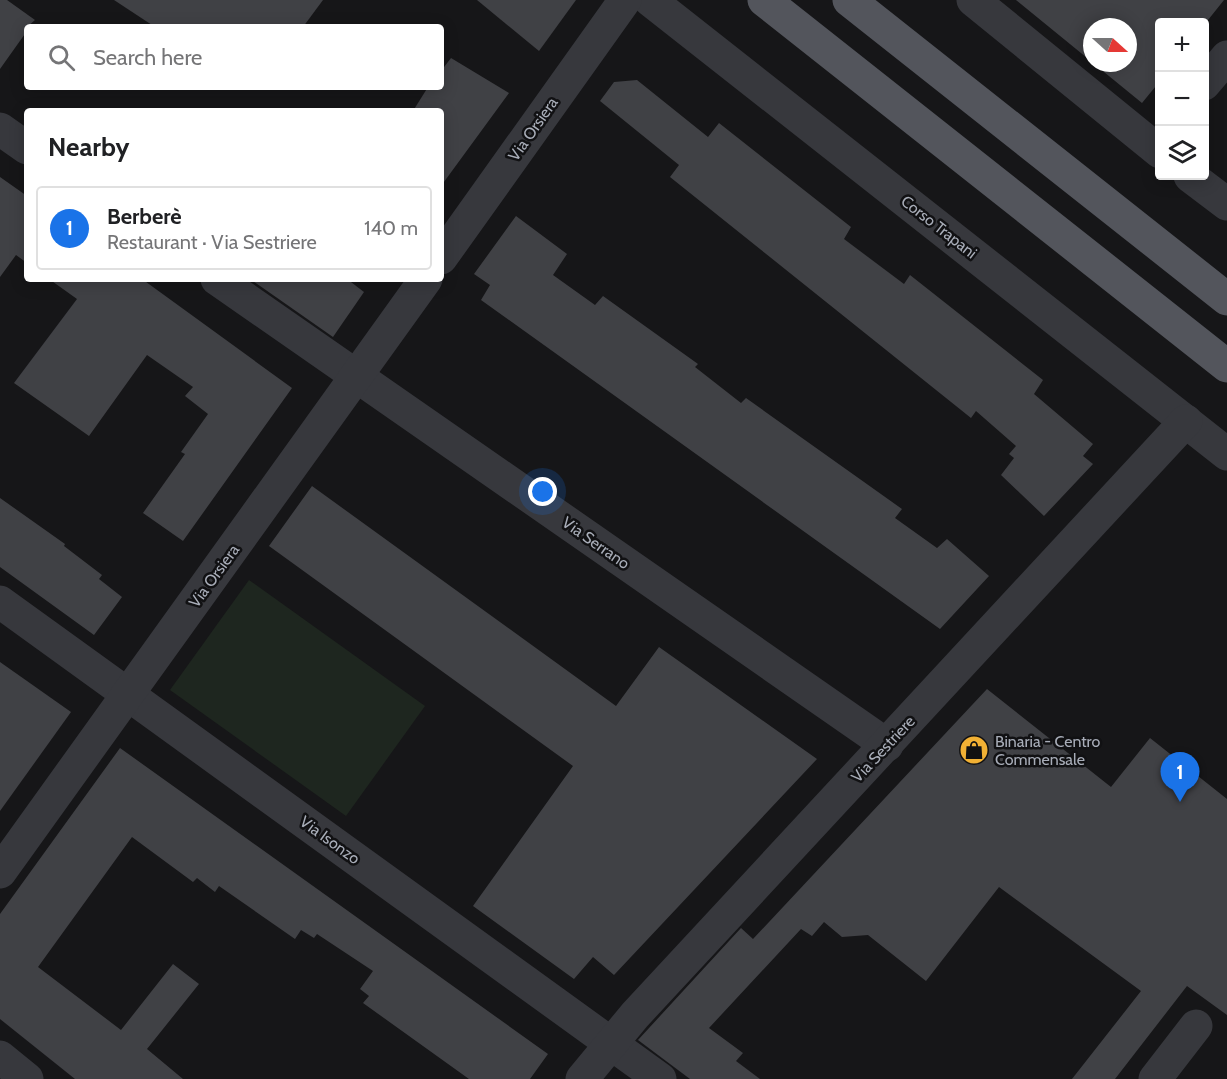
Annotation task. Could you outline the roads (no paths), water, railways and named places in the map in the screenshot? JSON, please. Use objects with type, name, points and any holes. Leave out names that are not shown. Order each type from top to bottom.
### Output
[{"type":"main road","points":[[764,0],[1227,366]]},
{"type":"main road","points":[[849,0],[1227,300]]},
{"type":"street","name":"Via Orsiera","points":[[444,254],[625,0]]},
{"type":"street","name":"Corso Trapani","points":[[650,0],[1227,454]]},
{"type":"street","points":[[973,0],[1155,144]]},
{"type":"street","points":[[1209,78],[1227,57]]},
{"type":"street","points":[[0,129],[24,146]]},
{"type":"street","points":[[1195,180],[1227,204]]},
{"type":"street","name":"Via Serrano","points":[[221,282],[887,745]]},
{"type":"street","name":"Via Orsiera","points":[[0,872],[424,282]]},
{"type":"street","name":"Via Sestriere","points":[[582,1079],[611,1044],[1186,421]]},
{"type":"street","name":"Via Isonzo","points":[[0,602],[660,1079]]},
{"type":"street","points":[[1155,1079],[1196,1026]]},
{"type":"street","points":[[0,1057],[27,1079]]},
{"type":"place","name":"Binaria - Centro Commensale","points":[[974,750]]},
{"type":"place","name":"Berberè","points":[[1180,802]]}]
